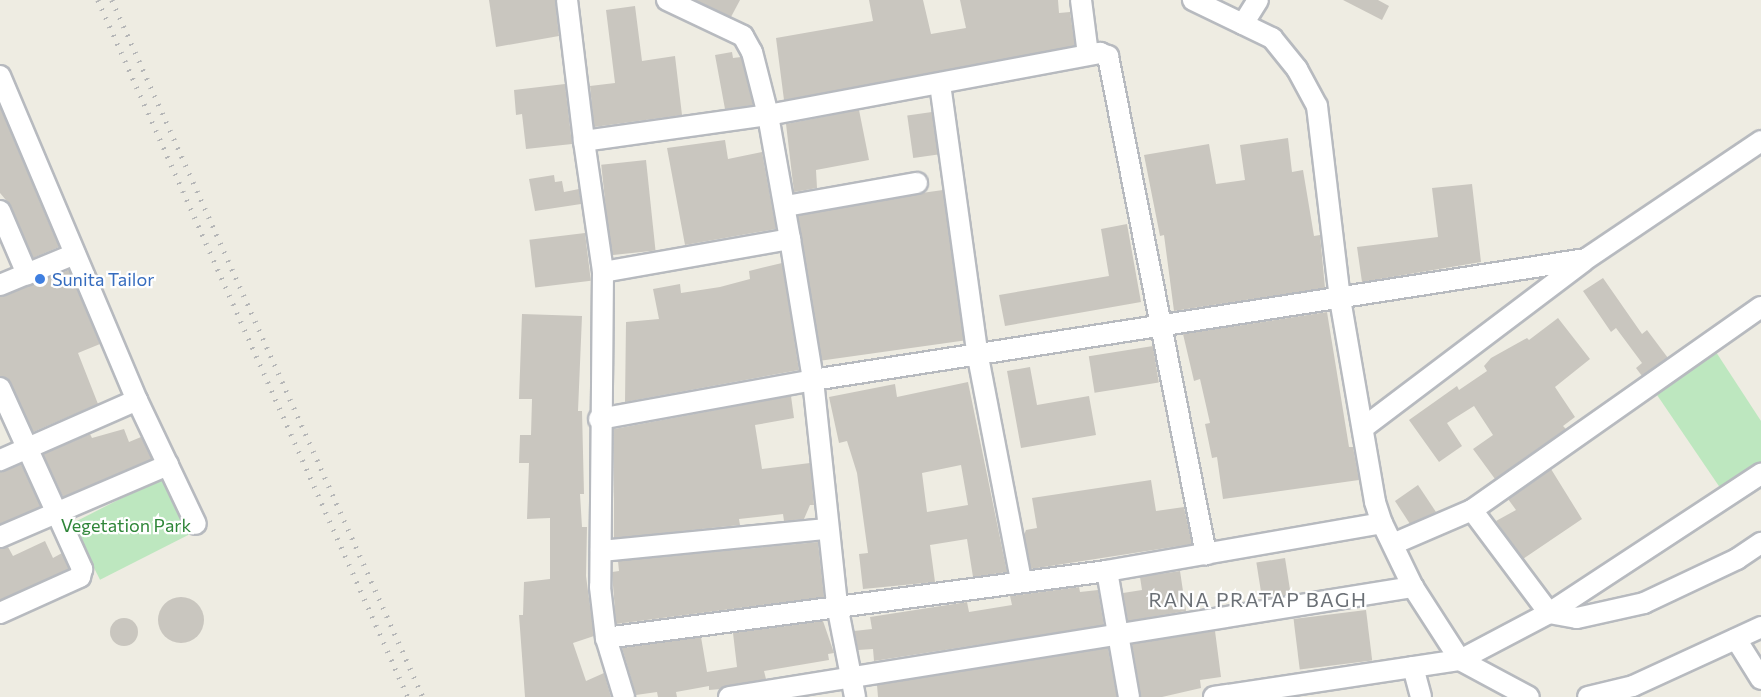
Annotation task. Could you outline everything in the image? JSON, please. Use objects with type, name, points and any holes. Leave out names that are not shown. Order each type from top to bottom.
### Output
[{"type":"street","points":[[567,0],[603,272],[599,419],[600,587],[606,638],[624,697]]},
{"type":"street","points":[[667,0],[743,36],[752,52],[768,115],[786,206],[813,380],[827,529],[837,605],[853,688]]},
{"type":"street","points":[[1082,0],[1088,56]]},
{"type":"street","points":[[1193,0],[1272,38],[1297,69],[1317,106],[1341,299],[1375,502],[1382,523],[1413,587],[1460,660],[1529,697]]},
{"type":"street","points":[[1243,24],[1258,0]]},
{"type":"street","points":[[584,141],[768,115],[1100,53],[1111,59],[1206,554]]},
{"type":"street","points":[[0,76],[137,400],[196,524]]},
{"type":"street","points":[[940,84],[978,357],[1021,581]]},
{"type":"street","points":[[1363,428],[1586,259],[1761,141]]},
{"type":"street","points":[[786,206],[917,183]]},
{"type":"street","points":[[0,211],[27,274]]},
{"type":"street","points":[[603,272],[790,239]]},
{"type":"street","points":[[0,285],[75,254]]},
{"type":"street","points":[[599,419],[813,380],[978,357],[1586,259]]},
{"type":"street","points":[[1393,544],[1472,510],[1761,307]]},
{"type":"street","points":[[0,388],[82,573],[0,613]]},
{"type":"street","points":[[0,460],[137,400]]},
{"type":"street","points":[[0,537],[168,465]]},
{"type":"street","points":[[1214,697],[1460,660],[1549,613],[1758,480]]},
{"type":"street","points":[[1472,510],[1549,613],[1593,616],[1644,603],[1737,559],[1761,543]]},
{"type":"street","points":[[606,638],[837,605],[1107,571],[1382,523]]},
{"type":"street","points":[[601,551],[827,529]]},
{"type":"street","points":[[1107,571],[1129,697]]},
{"type":"street","points":[[729,697],[853,688],[1118,636],[1413,587]]},
{"type":"street","points":[[1602,695],[1633,686],[1761,627]]},
{"type":"street","points":[[1736,639],[1761,679]]},
{"type":"street","points":[[1413,667],[1421,697]]},
{"type":"green space","points":[[1716,352],[1761,421],[1761,474],[1727,498],[1655,392]]},
{"type":"green space","name":"Vegetation Park","points":[[165,476],[194,532],[100,580],[71,524]]},
{"type":"building","points":[[489,0],[555,0],[559,36],[496,47]]},
{"type":"building","points":[[695,0],[740,0],[731,17]]},
{"type":"building","points":[[869,0],[923,0],[931,34],[966,28],[960,0],[1058,0],[1059,13],[1070,12],[1075,46],[784,100],[776,38],[873,21]]},
{"type":"building","points":[[1343,0],[1378,0],[1389,6],[1382,20]]},
{"type":"building","points":[[635,6],[642,61],[675,56],[682,115],[594,127],[590,86],[615,83],[606,10]]},
{"type":"building","points":[[732,52],[733,58],[741,57],[753,105],[725,109],[715,55]]},
{"type":"building","points":[[565,84],[572,144],[526,149],[522,114],[516,115],[514,90]]},
{"type":"building","points":[[0,107],[59,247],[33,258],[11,206],[0,193]]},
{"type":"building","points":[[859,110],[869,160],[816,170],[817,188],[794,192],[786,124]]},
{"type":"building","points":[[932,112],[938,155],[913,158],[907,115]]},
{"type":"building","points":[[1288,138],[1292,172],[1303,170],[1314,236],[1320,235],[1325,288],[1174,311],[1164,235],[1160,236],[1144,155],[1209,144],[1216,184],[1245,180],[1240,145]]},
{"type":"building","points":[[725,140],[728,159],[762,152],[776,229],[685,245],[667,148]]},
{"type":"building","points":[[646,160],[656,251],[611,255],[601,165]]},
{"type":"building","points":[[554,175],[555,182],[562,181],[564,192],[579,189],[581,204],[535,211],[529,179]]},
{"type":"building","points":[[1472,184],[1481,262],[1362,282],[1357,247],[1438,237],[1432,188]]},
{"type":"building","points":[[943,190],[964,341],[819,361],[797,210]]},
{"type":"building","points":[[1127,224],[1141,302],[1005,326],[999,295],[1109,276],[1101,229]]},
{"type":"building","points":[[585,233],[591,281],[535,287],[529,240]]},
{"type":"building","points":[[782,263],[799,370],[625,402],[626,322],[659,319],[653,289],[680,284],[681,293],[720,287],[750,279],[749,271]]},
{"type":"building","points":[[69,270],[100,344],[78,353],[98,404],[33,432],[11,383],[0,376],[0,297]]},
{"type":"building","points":[[1603,278],[1642,334],[1647,330],[1668,358],[1642,376],[1636,368],[1642,363],[1616,328],[1611,332],[1583,291]]},
{"type":"building","points":[[1327,312],[1349,447],[1353,447],[1359,480],[1223,499],[1217,457],[1212,458],[1205,424],[1210,423],[1200,379],[1194,381],[1183,334]]},
{"type":"building","points":[[522,314],[582,316],[578,411],[582,411],[584,494],[580,494],[582,527],[587,527],[586,576],[594,636],[573,643],[586,681],[604,673],[611,697],[525,697],[519,615],[523,615],[524,582],[550,579],[550,518],[527,519],[529,463],[519,463],[520,435],[531,435],[532,399],[519,399]]},
{"type":"building","points":[[1558,318],[1590,359],[1555,387],[1575,417],[1563,426],[1566,429],[1495,479],[1473,449],[1493,435],[1474,406],[1447,423],[1462,446],[1439,462],[1409,420],[1457,386],[1459,390],[1487,371],[1484,366],[1491,358],[1527,338],[1529,340]]},
{"type":"building","points":[[1153,346],[1159,383],[1095,393],[1089,356]]},
{"type":"building","points":[[1030,367],[1037,405],[1089,396],[1096,435],[1021,448],[1007,371]]},
{"type":"building","points":[[968,382],[1007,572],[973,577],[967,539],[930,545],[935,582],[863,589],[859,554],[868,553],[857,473],[847,441],[839,443],[829,397],[895,384],[897,397]],"holes":[[[961,465],[968,505],[927,512],[922,473]]]},
{"type":"building","points":[[791,396],[794,418],[755,425],[762,469],[810,463],[814,505],[810,505],[804,519],[784,521],[783,514],[739,519],[740,525],[614,538],[614,429]]},
{"type":"building","points":[[124,429],[129,442],[141,437],[152,459],[63,497],[43,454],[90,434],[92,438]]},
{"type":"building","points":[[21,464],[41,507],[0,524],[0,472]]},
{"type":"building","points":[[1551,469],[1582,519],[1523,559],[1496,521],[1516,510],[1508,499]]},
{"type":"building","points":[[1151,480],[1156,511],[1184,507],[1192,544],[1031,569],[1024,535],[1026,530],[1037,528],[1032,498]]},
{"type":"building","points":[[1418,485],[1436,512],[1410,524],[1395,501]]},
{"type":"building","points":[[45,541],[53,558],[62,553],[69,569],[0,600],[0,549],[8,547],[13,556]]},
{"type":"building","points":[[818,542],[824,597],[616,624],[612,572],[619,571],[618,561]]},
{"type":"building","points":[[1285,558],[1291,595],[1262,599],[1256,563]]},
{"type":"building","points":[[1180,571],[1186,611],[1128,621],[1123,593],[1142,590],[1140,577]]},
{"type":"building","points":[[1079,587],[1080,592],[1098,590],[1104,625],[874,661],[873,649],[858,650],[854,631],[872,629],[870,617],[967,602],[969,612],[1012,605],[1010,596]]},
{"type":"building","points":[[181,597],[197,604],[204,620],[197,636],[181,643],[165,636],[158,620],[165,604]]},
{"type":"building","points":[[1366,610],[1372,661],[1300,670],[1294,619]]},
{"type":"building","points":[[124,618],[134,622],[138,632],[134,642],[124,646],[114,642],[110,632],[114,622]]},
{"type":"building","points":[[823,621],[834,653],[828,654],[829,660],[764,671],[766,679],[721,689],[709,690],[709,686],[676,692],[677,697],[658,697],[657,692],[636,695],[622,648],[701,637],[707,672],[737,667],[733,633]]},
{"type":"building","points":[[1215,631],[1221,677],[1200,680],[1201,688],[1162,697],[1141,697],[1132,644]]},
{"type":"building","points":[[1108,648],[1117,697],[878,697],[877,685]]},
{"type":"railway","points":[[98,0],[408,697]]},
{"type":"railway","points":[[112,0],[423,697]]},
{"type":"place","name":"Sunita Tailor","points":[[40,279]]},
{"type":"district","name":"RANA PRATAP BAGH","points":[[1258,599]]}]
